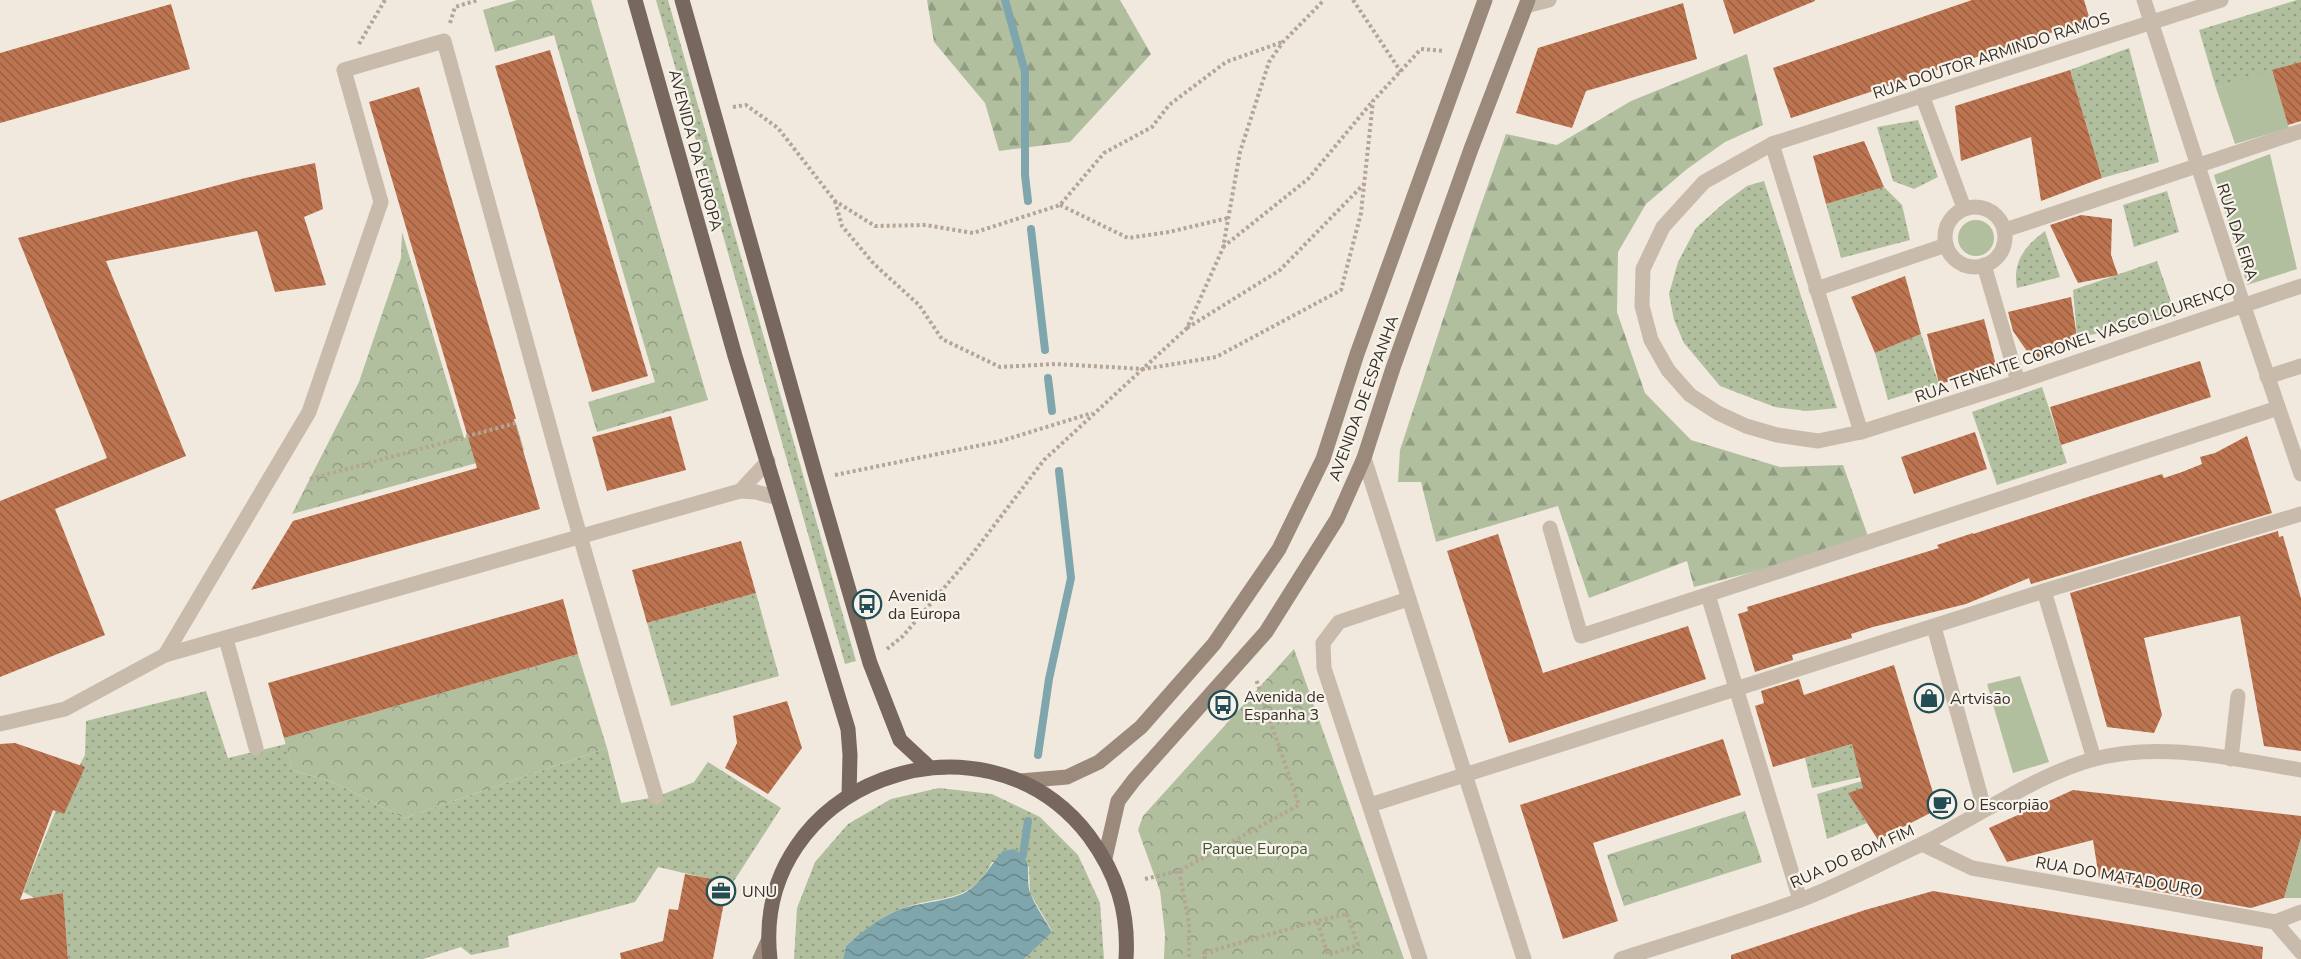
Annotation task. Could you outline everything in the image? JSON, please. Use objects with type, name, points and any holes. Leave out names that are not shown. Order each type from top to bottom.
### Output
[{"type":"main road","name":"AVENIDA DA EUROPA","points":[[635,0],[705,252],[848,729],[849,795]]},
{"type":"main road","name":"AVENIDA DA EUROPA","points":[[682,0],[870,663],[900,740],[930,767]]},
{"type":"main road","name":"AVENIDA DE ESPANHA","points":[[1020,781],[1067,777],[1099,762],[1141,727],[1214,644],[1279,549],[1323,459],[1357,354],[1485,0]]},
{"type":"main road","name":"AVENIDA DE ESPANHA","points":[[1105,858],[1118,801],[1266,632],[1337,519],[1364,458],[1389,379],[1475,139],[1527,3]]},
{"type":"main road","points":[[770,959],[768,941],[771,912],[779,884],[789,861],[813,826],[849,795],[884,777],[930,767],[976,768],[1020,781],[1050,798],[1076,819],[1105,858],[1120,893],[1127,938],[1126,959]]},
{"type":"main road","points":[[760,959],[768,941]]},
{"type":"street","points":[[1527,3],[1549,0]]},
{"type":"street","name":"RUA DA EIRA","points":[[2144,0],[2242,304],[2301,474]]},
{"type":"street","name":"RUA DOUTOR ARMINDO RAMOS","points":[[1861,432],[1818,441],[1777,435],[1746,426],[1718,413],[1690,395],[1668,370],[1651,340],[1641,306],[1643,269],[1663,227],[1704,182],[1772,144],[2221,0]]},
{"type":"street","points":[[165,656],[309,412],[381,202],[344,70],[444,41],[580,537],[656,797]]},
{"type":"street","points":[[1922,95],[1964,208]]},
{"type":"street","points":[[2005,230],[2301,131]]},
{"type":"street","points":[[1772,144],[1861,432]]},
{"type":"street","points":[[1964,208],[1990,210],[1997,215],[2005,230],[2004,248],[1999,256],[1984,265],[1975,267],[1965,265],[1950,254],[1946,245],[1946,227],[1950,219],[1964,208]]},
{"type":"street","points":[[1816,289],[1946,245]]},
{"type":"street","points":[[1984,265],[2018,382]]},
{"type":"street","name":"RUA TENENTE CORONEL VASCO LOURENÇO","points":[[1861,432],[2018,382],[2242,304],[2301,286]]},
{"type":"street","points":[[2267,377],[2301,366]]},
{"type":"street","points":[[1550,528],[1581,636],[2278,408]]},
{"type":"street","points":[[1364,458],[1524,959]]},
{"type":"street","points":[[740,491],[768,461]]},
{"type":"street","points":[[0,724],[65,709],[165,656],[740,491],[756,492],[778,498]]},
{"type":"street","points":[[1370,805],[2044,591],[2301,514]]},
{"type":"street","points":[[2044,591],[2094,759]]},
{"type":"street","points":[[1708,595],[1800,900]]},
{"type":"street","points":[[1408,599],[1339,622],[1323,643],[1324,668],[1420,959]]},
{"type":"street","points":[[1934,627],[1984,808]]},
{"type":"street","points":[[226,639],[256,747]]},
{"type":"street","points":[[2231,759],[2238,696]]},
{"type":"street","name":"RUA DO BOM FIM","points":[[1621,959],[1800,900],[1922,844],[1984,808],[2094,759],[2145,752],[2193,753],[2301,770]]},
{"type":"street","name":"RUA DO MATADOURO","points":[[1922,844],[1972,868],[2275,922]]},
{"type":"street","points":[[2301,912],[2275,922],[2301,952]]},
{"type":"path","points":[[344,70],[386,0]]},
{"type":"path","points":[[444,41],[456,7],[478,0]]},
{"type":"path","points":[[1186,328],[1223,248],[1240,152],[1269,62],[1283,42],[1324,0]]},
{"type":"path","points":[[1353,0],[1401,72]]},
{"type":"path","points":[[713,111],[746,105],[778,128],[835,201],[875,226],[926,225],[973,233],[1060,205],[1104,153],[1152,127],[1169,105],[1226,62],[1283,42]]},
{"type":"path","points":[[1223,248],[1308,178],[1373,101],[1421,49],[1466,53]]},
{"type":"path","points":[[835,201],[842,226],[874,264],[919,305],[942,339],[1000,367],[1055,364],[1144,369],[1216,357],[1341,290],[1361,213],[1373,101]]},
{"type":"path","points":[[870,663],[903,636],[967,561],[1044,460],[1186,328],[1280,270],[1364,184]]},
{"type":"path","points":[[1060,205],[1128,238],[1169,232],[1228,218]]},
{"type":"path","points":[[817,480],[1001,441],[1095,412]]},
{"type":"path","points":[[310,479],[516,423]]},
{"type":"path","points":[[1145,879],[1179,871],[1299,805],[1257,679]]},
{"type":"path","points":[[1179,871],[1189,924],[1190,959]]},
{"type":"path","points":[[1205,959],[1204,953],[1317,921],[1347,914],[1358,945],[1328,955],[1317,921]]},
{"type":"green space","points":[[517,0],[591,0],[708,400],[597,432],[588,402],[655,382],[554,35],[495,52],[483,10]]},
{"type":"green space","points":[[656,0],[668,0],[856,661],[845,664]]},
{"type":"green space","points":[[927,0],[1120,0],[1151,54],[1070,142],[999,151],[985,103],[934,42]]},
{"type":"green space","points":[[2301,0],[2301,63],[2216,88],[2199,30]]},
{"type":"green space","points":[[2129,48],[2159,162],[2102,178],[2070,70]]},
{"type":"green space","points":[[1747,54],[1763,125],[1725,142],[1687,169],[1646,204],[1618,252],[1617,312],[1645,393],[1691,440],[1780,467],[1843,465],[1870,542],[1694,587],[1687,561],[1589,598],[1558,506],[1436,542],[1421,482],[1398,482],[1400,450],[1506,134],[1557,145],[1631,101]]},
{"type":"green space","points":[[2272,70],[2289,128],[2235,144],[2216,88]]},
{"type":"green space","points":[[1918,120],[1938,177],[1914,189],[1893,181],[1877,127]]},
{"type":"green space","points":[[2270,154],[2297,269],[2247,285],[2214,175]]},
{"type":"green space","points":[[1764,181],[1837,408],[1807,411],[1775,407],[1720,386],[1684,343],[1674,320],[1669,294],[1678,262],[1696,228],[1747,186]]},
{"type":"green space","points":[[1884,187],[1902,205],[1910,240],[1841,258],[1826,204]]},
{"type":"green space","points":[[2167,191],[2179,232],[2134,247],[2123,205]]},
{"type":"green space","points":[[1976,220],[1989,225],[1994,238],[1989,251],[1976,256],[1963,251],[1958,238],[1963,225]]},
{"type":"green space","points":[[2045,231],[2060,277],[2017,288],[2018,262],[2031,243]]},
{"type":"green space","points":[[402,232],[464,438],[516,423],[524,450],[292,514],[359,382],[401,258]]},
{"type":"green space","points":[[2157,261],[2176,316],[2077,338],[2073,290]]},
{"type":"green space","points":[[1921,334],[1939,384],[1888,400],[1875,353]]},
{"type":"green space","points":[[2042,387],[2067,463],[1997,485],[1972,412]]},
{"type":"green space","points":[[756,593],[779,676],[671,706],[647,623]]},
{"type":"green space","name":"Parque Europa","points":[[1294,649],[1404,959],[1164,959],[1165,934],[1160,891],[1138,830],[1143,816]]},
{"type":"green space","points":[[578,654],[607,748],[404,818],[333,782],[292,770],[284,738]]},
{"type":"green space","points":[[2020,676],[2049,762],[2013,773],[1987,684]]},
{"type":"green space","points":[[206,691],[228,758],[286,744],[292,770],[333,782],[404,818],[607,748],[621,803],[656,797],[694,782],[708,762],[781,808],[732,884],[658,867],[635,902],[508,936],[509,947],[471,955],[461,947],[423,959],[68,959],[63,893],[35,898],[23,892],[58,805],[85,755],[86,721]]},
{"type":"green space","points":[[1852,744],[1861,777],[1812,788],[1805,758]]},
{"type":"green space","points":[[1862,781],[1864,788],[1849,793],[1867,823],[1827,839],[1817,794]]},
{"type":"green space","points":[[939,788],[992,794],[1040,817],[1078,855],[1100,903],[1104,959],[1024,959],[1052,931],[1030,893],[1029,867],[992,862],[974,886],[964,892],[915,904],[878,921],[846,946],[843,959],[794,959],[797,908],[815,862],[848,824],[891,799]]},
{"type":"green space","points":[[1745,811],[1762,862],[1624,906],[1607,855]]},
{"type":"green space","points":[[2301,838],[2301,898],[2284,898]]},
{"type":"water","points":[[1014,849],[1025,859],[1031,895],[1052,932],[1024,959],[843,959],[846,946],[866,929],[904,908],[966,892],[982,878],[1003,851]]},
{"type":"building","points":[[1723,0],[1815,0],[1815,1],[1734,34]]},
{"type":"building","points":[[1972,0],[2084,0],[2090,20],[1791,118],[1773,68]]},
{"type":"building","points":[[1683,3],[1697,59],[1586,91],[1572,128],[1516,113],[1538,48]]},
{"type":"building","points":[[171,4],[190,69],[0,123],[0,53]]},
{"type":"building","points":[[550,50],[648,376],[592,392],[495,66]]},
{"type":"building","points":[[2301,62],[2301,121],[2288,125],[2272,70]]},
{"type":"building","points":[[2070,70],[2102,178],[2041,201],[2031,137],[1961,161],[1955,106]]},
{"type":"building","points":[[419,87],[540,509],[251,590],[293,521],[477,468],[369,102]]},
{"type":"building","points":[[1864,141],[1884,187],[1826,204],[1813,156]]},
{"type":"building","points":[[315,163],[323,209],[304,217],[326,285],[275,292],[257,231],[106,261],[186,456],[55,509],[105,635],[0,677],[0,501],[107,458],[18,238],[245,178]]},
{"type":"building","points":[[2081,215],[2112,219],[2111,255],[2118,275],[2078,283],[2050,225]]},
{"type":"building","points":[[1905,276],[1921,334],[1875,353],[1851,297]]},
{"type":"building","points":[[2071,297],[2077,338],[2033,360],[2013,331],[2008,312]]},
{"type":"building","points":[[1984,319],[1997,369],[1939,384],[1927,334]]},
{"type":"building","points":[[2200,361],[2211,397],[2061,445],[2050,407]]},
{"type":"building","points":[[671,416],[686,470],[607,491],[592,437]]},
{"type":"building","points":[[1975,432],[1987,469],[1914,494],[1901,457]]},
{"type":"building","points":[[2247,436],[2272,513],[2031,584],[2029,578],[1966,604],[1851,634],[1852,638],[1792,655],[1793,660],[1755,672],[1738,614],[1748,611],[1747,607],[1939,548],[1937,545],[2094,495],[2162,474],[2164,478],[2182,472],[2202,464],[2200,457],[2215,453]]},
{"type":"building","points":[[2278,531],[2279,537],[2283,536],[2301,598],[2301,751],[2264,746],[2240,616],[2144,638],[2162,715],[2154,733],[2107,727],[2070,593]]},
{"type":"building","points":[[1498,534],[1543,673],[1688,626],[1706,679],[1509,743],[1447,551]]},
{"type":"building","points":[[741,541],[756,593],[647,623],[632,570]]},
{"type":"building","points":[[563,599],[578,654],[284,738],[268,683]]},
{"type":"building","points":[[1894,665],[1938,809],[1878,840],[1848,793],[1863,788],[1852,744],[1773,767],[1755,706],[1764,703],[1761,691],[1799,679],[1804,695]]},
{"type":"building","points":[[787,701],[802,748],[768,794],[725,768],[737,743],[733,716]]},
{"type":"building","points":[[1723,739],[1741,795],[1593,843],[1618,921],[1563,939],[1520,805]]},
{"type":"building","points":[[15,743],[85,767],[64,814],[53,810],[20,900],[63,893],[68,959],[0,959],[0,744]]},
{"type":"building","points":[[2073,790],[2301,816],[2301,838],[2284,898],[2251,908],[2128,886],[2099,878],[2093,840],[2007,862],[1989,828]]},
{"type":"building","points":[[685,874],[728,882],[713,959],[621,959],[620,953],[663,941],[669,909],[678,910]]},
{"type":"building","points":[[1933,891],[2263,947],[2262,959],[1731,959],[1731,955],[1865,910]]},
{"type":"waterway","points":[[1005,0],[1025,72],[1025,175],[1028,201]]},
{"type":"waterway","points":[[1031,229],[1045,350]]},
{"type":"waterway","points":[[1048,378],[1052,411]]},
{"type":"waterway","points":[[1038,755],[1049,679],[1071,578],[1059,471]]},
{"type":"waterway","points":[[1023,855],[1028,821]]},
{"type":"place","name":"Avenida da Europa","points":[[867,604]]},
{"type":"place","name":"Artvisão","points":[[1929,698]]},
{"type":"place","name":"Avenida de Espanha 3","points":[[1223,705]]},
{"type":"place","name":"O Escorpião","points":[[1942,804]]},
{"type":"place","name":"UNU","points":[[721,891]]}]
